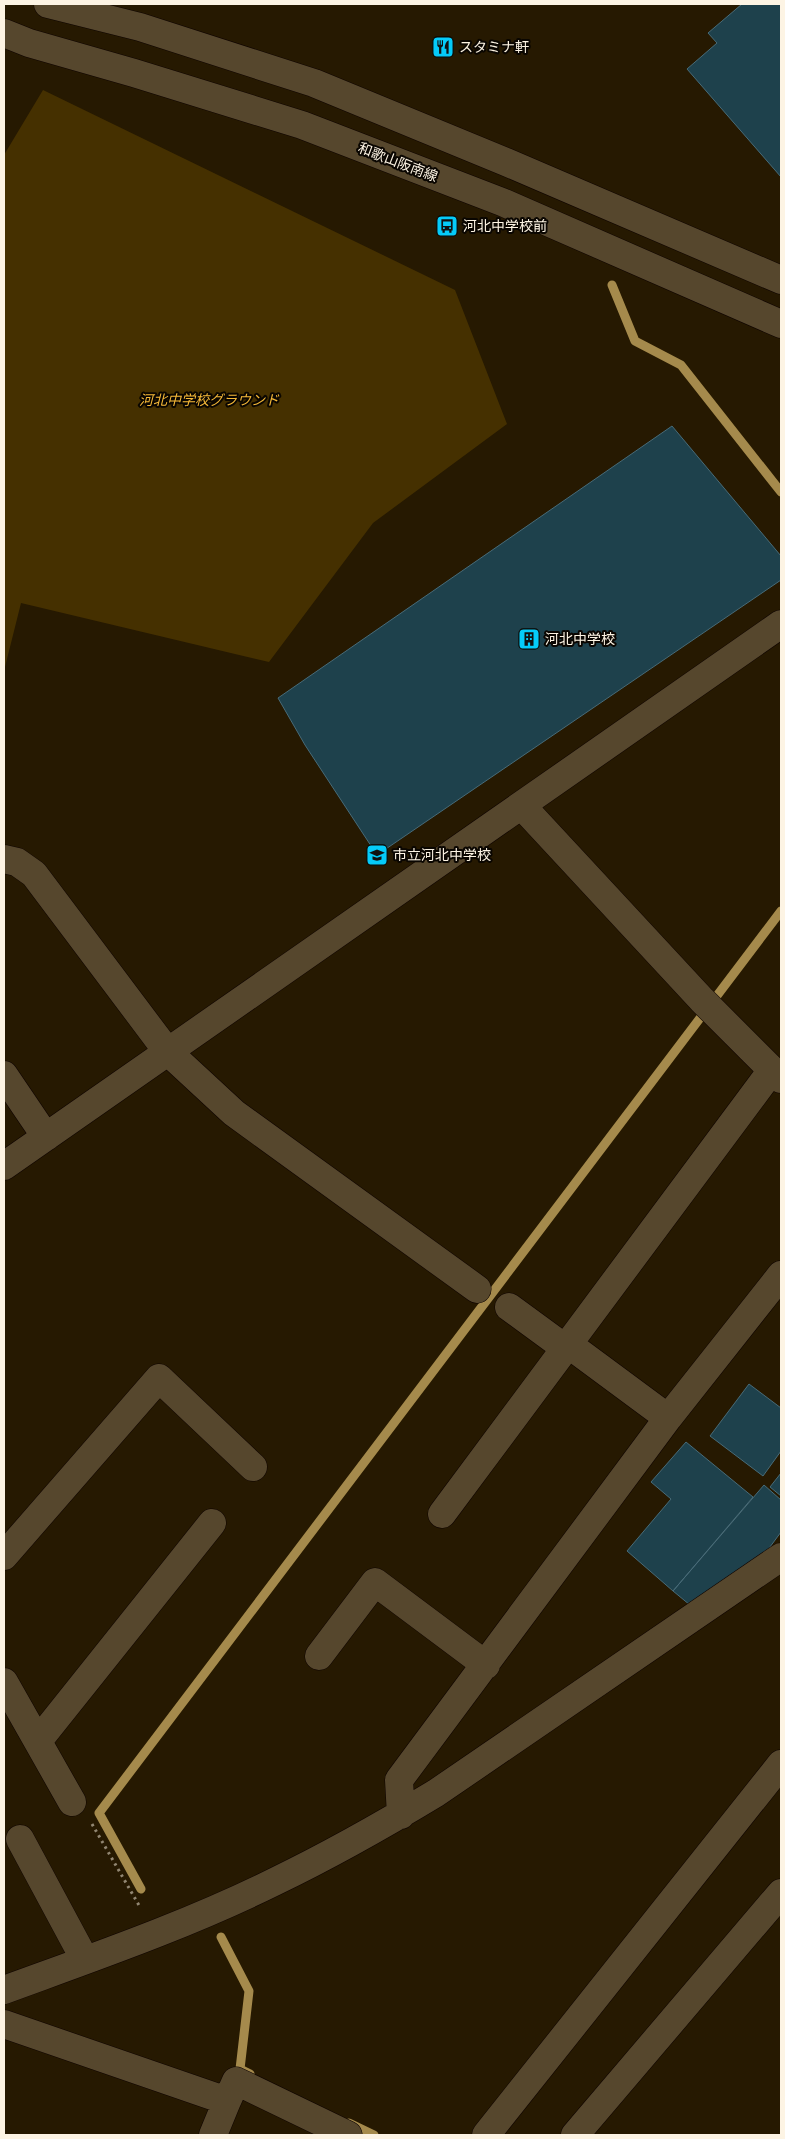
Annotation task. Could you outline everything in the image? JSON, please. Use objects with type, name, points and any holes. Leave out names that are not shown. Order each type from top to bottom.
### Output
[{"type":"street","points":[[48,4],[140,27],[314,84],[506,162],[781,280]]},
{"type":"street","name":"和歌山阪南線","points":[[4,32],[29,43],[134,72],[302,125],[502,202],[781,324]]},
{"type":"street","points":[[4,1166],[781,624]]},
{"type":"street","points":[[442,1514],[567,1346],[776,1075],[710,1009],[522,806]]},
{"type":"street","points":[[4,859],[17,862],[34,874],[167,1051],[234,1113],[477,1289]]},
{"type":"street","points":[[4,1075],[46,1137]]},
{"type":"street","points":[[400,1815],[399,1780],[668,1418],[781,1275]]},
{"type":"street","points":[[509,1307],[668,1418]]},
{"type":"street","points":[[4,1556],[159,1378],[253,1467]]},
{"type":"street","points":[[38,1741],[212,1523]]},
{"type":"street","points":[[4,1990],[156,1934],[273,1883],[400,1815],[436,1793],[781,1557]]},
{"type":"street","points":[[320,1656],[375,1582],[486,1665]]},
{"type":"street","points":[[4,1682],[72,1802]]},
{"type":"street","points":[[486,2135],[781,1764]]},
{"type":"street","points":[[20,1839],[85,1960]]},
{"type":"street","points":[[574,2135],[781,1893]]},
{"type":"street","points":[[4,2024],[227,2101]]},
{"type":"street","points":[[213,2135],[236,2081],[348,2135]]},
{"type":"path","points":[[72,1802],[85,1812],[156,1934]]},
{"type":"green space","name":"河北中学校グラウンド","points":[[43,90],[455,290],[507,424],[373,523],[269,662],[21,603],[4,671],[4,155]]},
{"type":"building","points":[[742,4],[781,4],[781,177],[687,69],[717,43],[708,33]]},
{"type":"building","name":"河北中学校","points":[[672,426],[781,556],[781,580],[377,855],[305,745],[278,698]]},
{"type":"building","points":[[749,1384],[781,1408],[781,1451],[763,1476],[710,1436]]},
{"type":"building","points":[[686,1442],[753,1497],[673,1591],[627,1551],[671,1499],[651,1482]]},
{"type":"building","points":[[781,1473],[781,1496],[770,1487]]},
{"type":"building","points":[[764,1485],[781,1500],[781,1532],[767,1551],[690,1605],[673,1591]]},
{"type":"waterway","points":[[612,285],[635,341],[681,365],[781,492]]},
{"type":"waterway","points":[[141,1889],[99,1813],[781,911]]},
{"type":"waterway","points":[[221,1937],[249,1991],[240,2069],[250,2074]]},
{"type":"waterway","points":[[349,2123],[374,2135]]},
{"type":"place","name":"スタミナ軒","points":[[443,47]]},
{"type":"place","name":"河北中学校前","points":[[447,226]]},
{"type":"place","name":"河北中学校","points":[[529,639]]},
{"type":"place","name":"市立河北中学校","points":[[377,855]]}]
